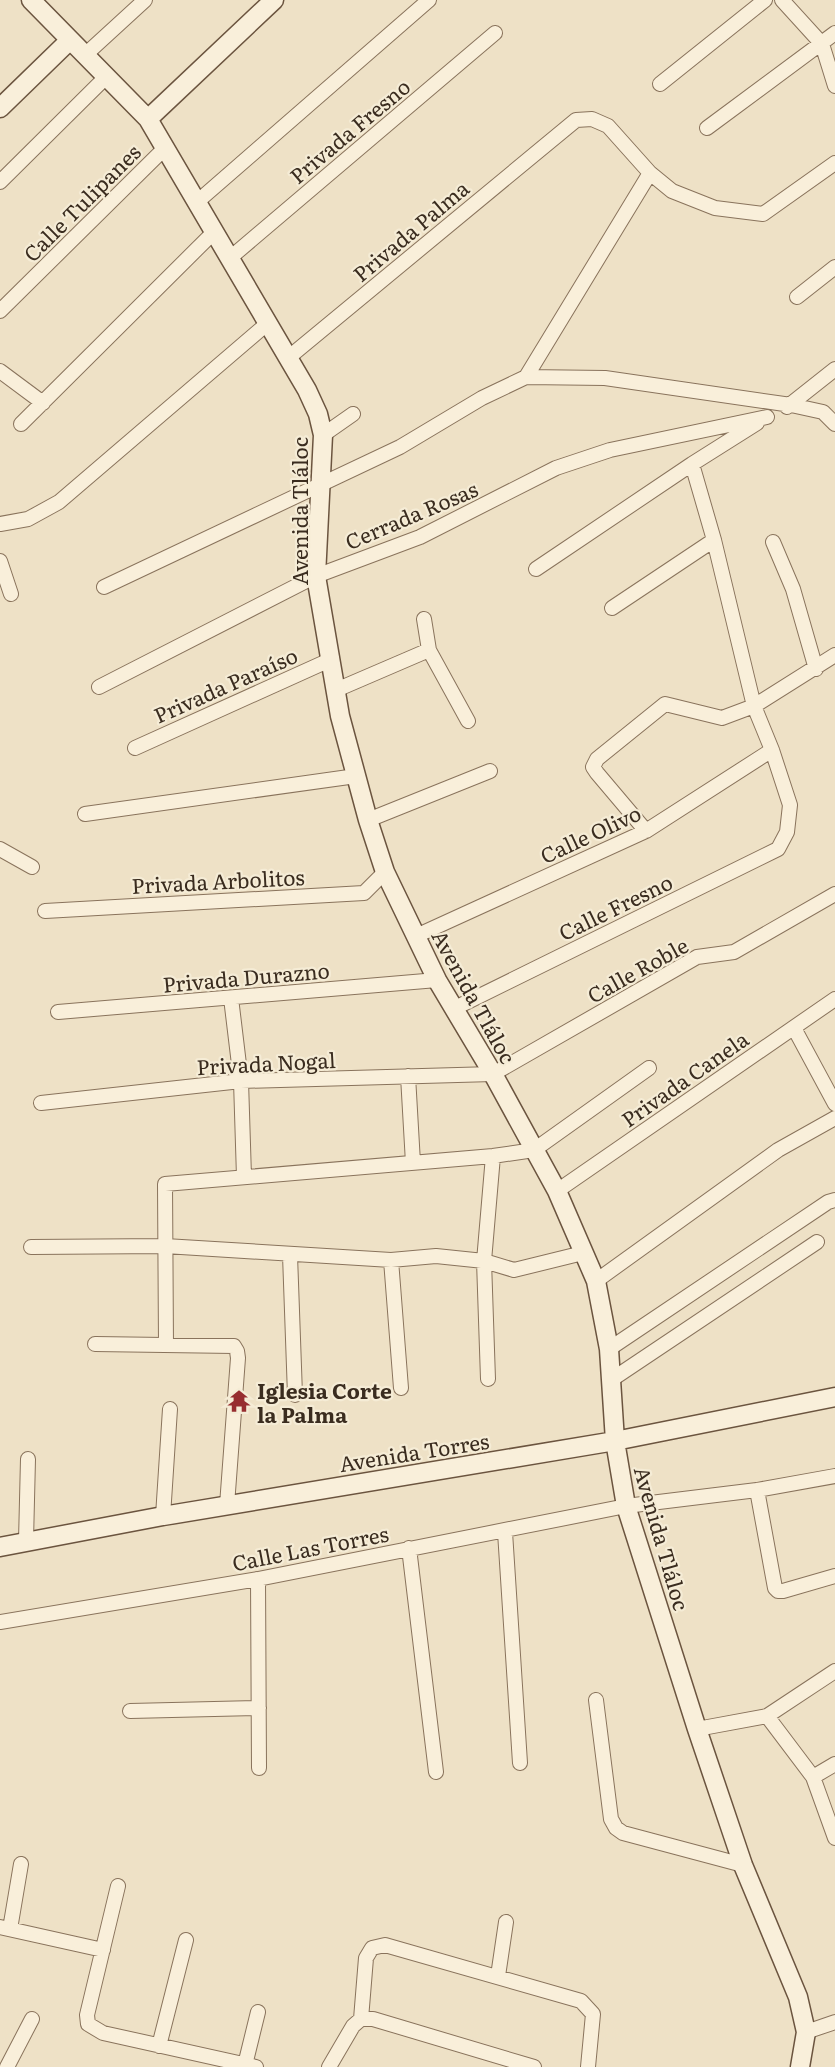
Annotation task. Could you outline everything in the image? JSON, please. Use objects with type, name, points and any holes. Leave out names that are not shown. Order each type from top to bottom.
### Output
[{"type":"main road","name":"Avenida Tláloc","points":[[31,0],[148,119],[288,358],[318,414],[323,435],[316,576],[340,716],[368,820],[385,873],[437,980],[493,1074],[557,1191],[596,1281],[609,1349],[615,1441],[626,1506],[743,1865],[798,1997],[806,2032],[800,2067]]},
{"type":"main road","points":[[148,119],[274,0]]},
{"type":"main road","points":[[0,108],[70,40]]},
{"type":"main road","name":"Avenida Torres","points":[[0,1547],[163,1516],[615,1441],[835,1397]]},
{"type":"street","points":[[85,55],[144,0]]},
{"type":"street","points":[[197,202],[429,0]]},
{"type":"street","points":[[660,84],[765,0]]},
{"type":"street","points":[[782,0],[822,44],[835,86]]},
{"type":"street","name":"Privada Fresno","points":[[230,258],[495,33]]},
{"type":"street","points":[[707,128],[835,33]]},
{"type":"street","points":[[0,182],[107,76]]},
{"type":"street","name":"Privada Palma","points":[[288,358],[576,120],[592,119],[608,126],[650,173],[672,191],[716,208],[764,214],[835,163]]},
{"type":"street","name":"Calle Tulipanes","points":[[0,311],[165,148]]},
{"type":"street","points":[[526,376],[650,173]]},
{"type":"street","points":[[21,424],[214,232]]},
{"type":"street","points":[[797,297],[835,267]]},
{"type":"street","points":[[0,524],[28,519],[59,502],[267,323]]},
{"type":"street","points":[[536,569],[692,464],[767,417],[791,405],[835,369]]},
{"type":"street","points":[[0,371],[43,403]]},
{"type":"street","points":[[104,587],[400,447],[482,398],[526,376],[605,378],[791,405],[823,412],[835,423]]},
{"type":"street","points":[[323,435],[353,414]]},
{"type":"street","name":"Cerrada Rosas","points":[[99,687],[316,576],[420,537],[521,488],[556,468],[610,450],[767,417]]},
{"type":"street","points":[[692,464],[714,540],[754,705],[772,750]]},
{"type":"street","points":[[612,608],[714,540]]},
{"type":"street","points":[[773,542],[793,589],[816,669]]},
{"type":"street","points":[[0,561],[11,594]]},
{"type":"street","points":[[424,619],[429,650],[468,721]]},
{"type":"street","points":[[336,690],[429,650]]},
{"type":"street","points":[[646,831],[593,767],[597,759],[665,704],[722,718],[754,705],[816,669],[835,655]]},
{"type":"street","name":"Privada Paraíso","points":[[135,748],[332,659]]},
{"type":"street","name":"Calle Olivo","points":[[416,936],[646,831],[772,750]]},
{"type":"street","name":"Calle Fresno","points":[[453,1009],[778,849],[787,832],[790,805],[772,750]]},
{"type":"street","points":[[368,820],[490,771]]},
{"type":"street","points":[[85,814],[356,776]]},
{"type":"street","points":[[0,849],[32,867]]},
{"type":"street","name":"Privada Arbolitos","points":[[45,911],[364,893],[385,873]]},
{"type":"street","name":"Calle Roble","points":[[493,1074],[697,957],[734,952],[835,894]]},
{"type":"street","name":"Privada Durazno","points":[[58,1012],[437,980]]},
{"type":"street","points":[[231,998],[242,1081],[244,1177]]},
{"type":"street","name":"Privada Canela","points":[[557,1191],[835,999]]},
{"type":"street","points":[[794,1028],[835,1104]]},
{"type":"street","points":[[166,1345],[165,1184],[493,1156],[534,1150],[648,1068]]},
{"type":"street","name":"Privada Nogal","points":[[41,1103],[242,1081],[493,1074]]},
{"type":"street","points":[[408,1076],[413,1163]]},
{"type":"street","points":[[596,1281],[778,1150],[835,1118]]},
{"type":"street","points":[[488,1379],[484,1261],[493,1156]]},
{"type":"street","points":[[609,1349],[828,1202],[835,1200]]},
{"type":"street","points":[[611,1380],[817,1242]]},
{"type":"street","points":[[31,1247],[165,1246],[391,1260],[436,1256],[484,1261],[514,1270],[584,1253]]},
{"type":"street","points":[[290,1255],[295,1395]]},
{"type":"street","points":[[391,1260],[401,1388]]},
{"type":"street","points":[[95,1344],[234,1346],[237,1351],[227,1505]]},
{"type":"street","points":[[163,1516],[170,1409]]},
{"type":"street","points":[[26,1541],[28,1459]]},
{"type":"street","name":"Calle Las Torres","points":[[0,1622],[258,1579],[409,1548],[505,1532],[626,1506],[757,1490],[835,1476]]},
{"type":"street","points":[[757,1490],[775,1588],[783,1592],[835,1576]]},
{"type":"street","points":[[505,1532],[520,1763]]},
{"type":"street","points":[[409,1548],[436,1772]]},
{"type":"street","points":[[258,1579],[259,1768]]},
{"type":"street","points":[[697,1729],[767,1716],[835,1671]]},
{"type":"street","points":[[596,1700],[611,1819],[616,1828],[623,1833],[743,1865]]},
{"type":"street","points":[[130,1711],[259,1708]]},
{"type":"street","points":[[767,1716],[813,1777],[835,1838]]},
{"type":"street","points":[[813,1777],[835,1764]]},
{"type":"street","points":[[21,1864],[5,1928],[102,1950]]},
{"type":"street","points":[[118,1886],[87,2015],[88,2024],[103,2034],[250,2066],[258,2012]]},
{"type":"street","points":[[498,1976],[506,1922]]},
{"type":"street","points":[[159,2046],[186,1940]]},
{"type":"street","points":[[361,2019],[366,1958],[372,1948],[385,1945],[581,2001],[593,2014],[588,2067]]},
{"type":"street","points":[[7,2067],[32,2019]]},
{"type":"street","points":[[329,2067],[353,2026],[361,2019],[373,2019],[534,2067]]},
{"type":"street","points":[[806,2032],[835,2022]]},
{"type":"place","name":"Iglesia Corte la Palma","points":[[239,1401]]}]
